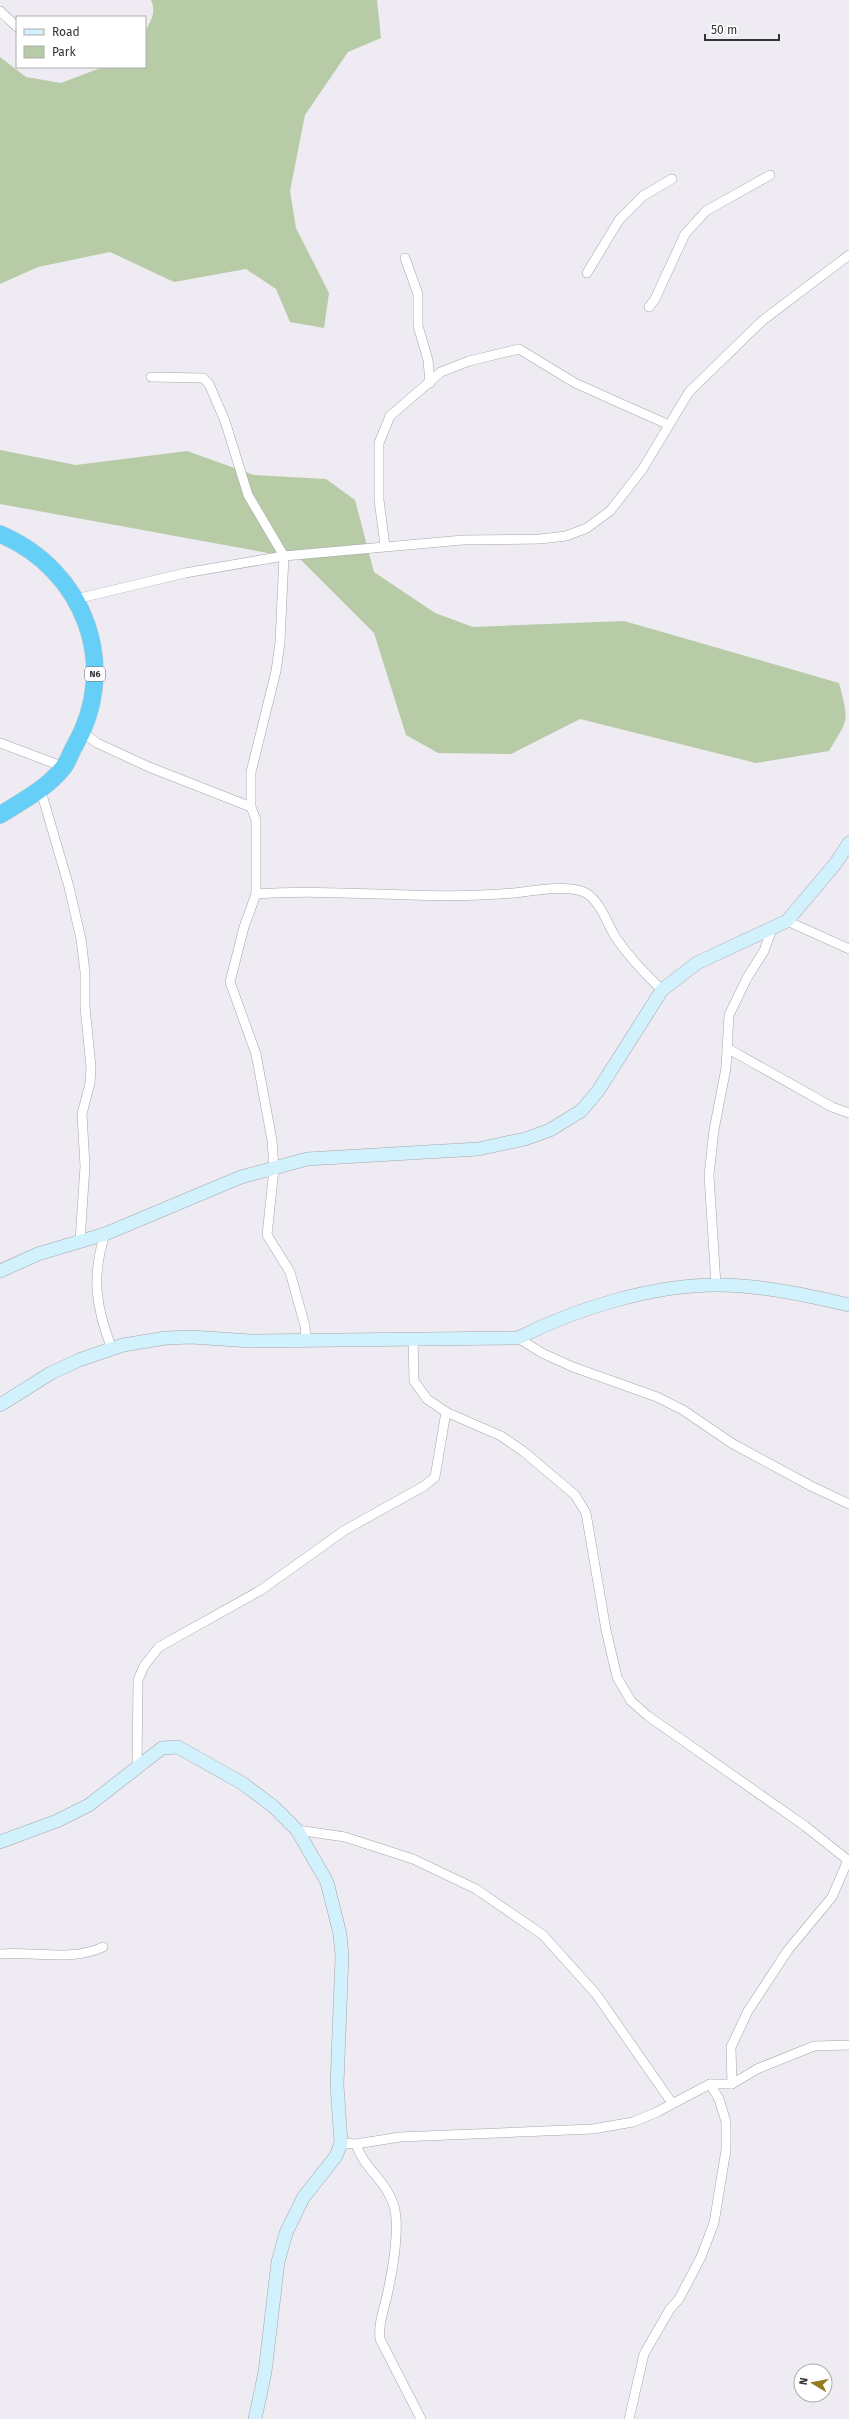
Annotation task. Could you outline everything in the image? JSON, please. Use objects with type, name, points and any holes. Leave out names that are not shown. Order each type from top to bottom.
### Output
[{"type":"highway","name":"N6","points":[[0,534],[28,550],[48,566],[76,599],[88,626],[96,667],[95,690],[88,720],[83,733],[64,767],[39,790],[0,815]]},
{"type":"street","points":[[0,11],[16,26]]},
{"type":"street","points":[[649,306],[655,299],[685,234],[706,211],[770,175]]},
{"type":"street","points":[[587,273],[619,220],[643,196],[672,179]]},
{"type":"street","points":[[76,599],[185,573],[284,556],[463,540],[540,539],[566,536],[587,528],[610,511],[642,470],[689,392],[762,320],[849,255]]},
{"type":"street","points":[[406,258],[418,294],[418,326],[428,360],[430,383]]},
{"type":"street","points":[[385,546],[379,500],[379,442],[390,416],[413,394],[430,383],[441,372],[462,364],[519,349],[575,383],[669,425]]},
{"type":"street","points":[[151,377],[203,378],[209,384],[225,421],[248,495],[284,556],[279,649],[276,671],[251,772],[250,807],[256,820],[256,894],[244,927],[230,982],[256,1054],[272,1140],[274,1169],[267,1235],[290,1272],[305,1326],[306,1340]]},
{"type":"street","points":[[83,733],[97,743],[142,764],[250,807]]},
{"type":"street","points":[[0,743],[64,767]]},
{"type":"street","points":[[39,790],[43,798],[69,887],[81,939],[85,972],[85,1007],[91,1067],[90,1083],[82,1114],[85,1166],[80,1241]]},
{"type":"street","points":[[0,1271],[38,1254],[105,1234],[241,1177],[307,1159],[478,1149],[525,1139],[550,1130],[581,1110],[598,1091],[662,990],[698,962],[752,936],[787,922],[836,863],[849,843]]},
{"type":"street","points":[[256,894],[326,892],[482,896],[545,890],[578,890],[586,894],[595,902],[616,938],[638,968],[662,990]]},
{"type":"street","points":[[787,922],[849,949]]},
{"type":"street","points":[[716,1285],[709,1175],[727,1048],[729,1015],[747,978],[764,951],[772,929]]},
{"type":"street","points":[[727,1048],[832,1107],[849,1113]]},
{"type":"street","points":[[105,1234],[96,1283],[100,1315],[112,1348]]},
{"type":"street","points":[[0,1405],[51,1373],[112,1348],[141,1341],[180,1337],[251,1341],[518,1338],[545,1324],[619,1300],[652,1292],[716,1285],[760,1288],[849,1305]]},
{"type":"street","points":[[518,1338],[542,1353],[573,1367],[657,1397],[683,1410],[733,1444],[811,1486],[849,1504]]},
{"type":"street","points":[[414,1340],[414,1381],[427,1399],[446,1412],[501,1436],[523,1451],[575,1495],[586,1513],[607,1636],[618,1677],[631,1701],[648,1716],[805,1826],[848,1861],[832,1897],[788,1950],[748,2012],[731,2047],[732,2084]]},
{"type":"street","points":[[137,1768],[138,1680],[144,1666],[160,1647],[261,1590],[345,1530],[424,1486],[435,1477],[446,1412]]},
{"type":"street","points":[[0,1842],[57,1821],[89,1805],[162,1748],[178,1746],[242,1783],[274,1807],[297,1830],[327,1882],[340,1934],[342,1997],[337,2085],[341,2144],[336,2156],[303,2198],[286,2233],[278,2262],[265,2372],[255,2419]]},
{"type":"street","points":[[297,1830],[345,1837],[413,1859],[476,1889],[543,1934],[596,1994],[672,2103]]},
{"type":"street","points":[[0,1954],[52,1956],[88,1954],[103,1947]]},
{"type":"street","points":[[341,2144],[356,2144],[400,2137],[593,2129],[633,2122],[657,2112],[710,2084],[732,2084],[756,2069],[814,2046],[849,2045]]},
{"type":"street","points":[[629,2419],[644,2354],[670,2309],[678,2299],[701,2257],[714,2223],[726,2150],[726,2122],[719,2099],[710,2084]]},
{"type":"street","points":[[356,2144],[358,2152],[379,2178],[394,2206],[395,2234],[392,2266],[379,2330],[380,2339],[421,2419]]},
{"type":"green space","points":[[151,0],[377,0],[381,38],[348,52],[305,115],[290,191],[296,228],[329,293],[324,328],[290,322],[276,289],[246,269],[174,282],[110,252],[38,267],[0,284],[0,57],[26,77],[61,83],[100,68],[146,68],[146,31],[153,15]]},
{"type":"green space","points":[[0,450],[76,465],[187,451],[254,475],[326,479],[355,500],[374,572],[435,613],[473,627],[624,621],[839,683],[846,713],[844,725],[829,751],[756,763],[580,719],[511,754],[438,753],[406,735],[374,633],[296,555],[284,556],[0,504]]}]
